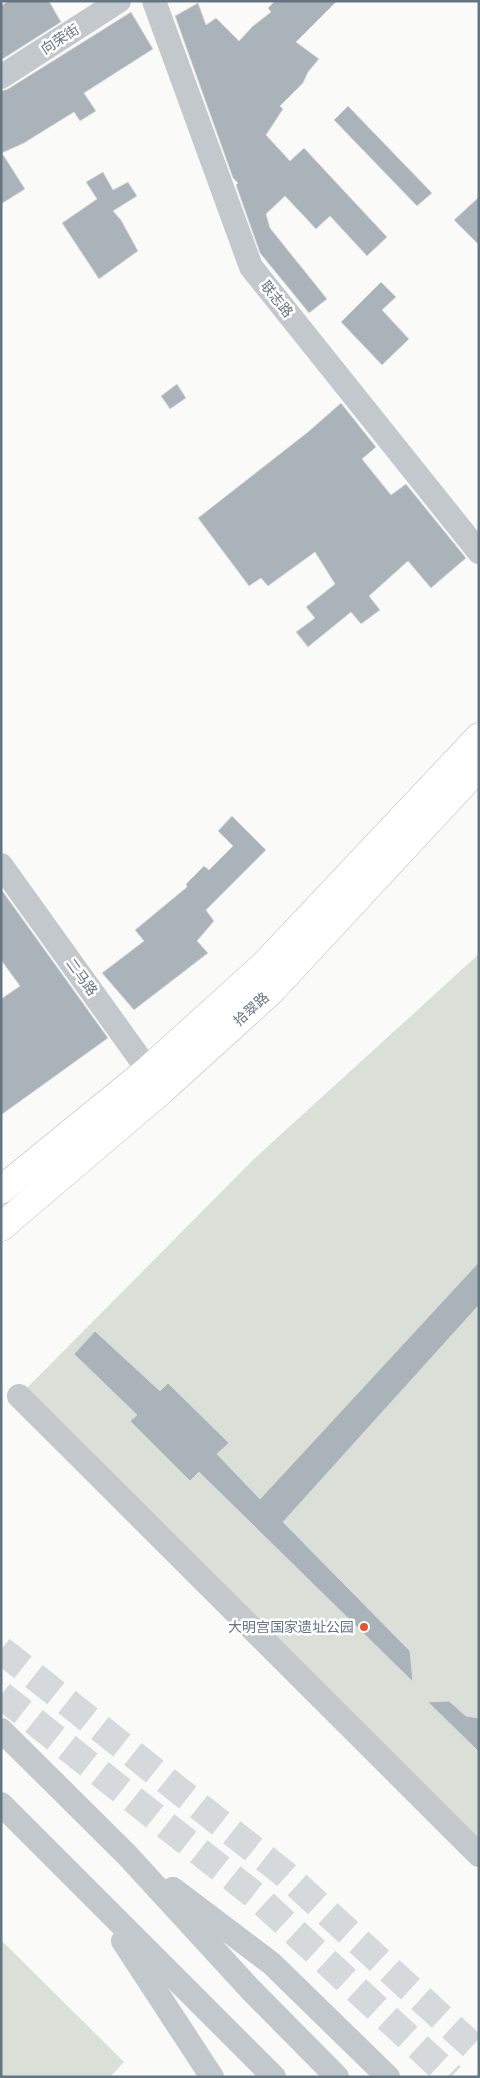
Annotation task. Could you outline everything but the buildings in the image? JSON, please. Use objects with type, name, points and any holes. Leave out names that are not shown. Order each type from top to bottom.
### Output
[{"type":"main road","name":"拾翠路","points":[[1,1227],[155,1080],[479,737]]},
{"type":"main road","name":"拾翠路","points":[[1,1190],[155,1080],[271,991],[479,768]]},
{"type":"street","name":"向荣街","points":[[1,77],[119,1]]},
{"type":"street","name":"联志路","points":[[154,1],[251,267],[479,552]]},
{"type":"street","name":"二马路","points":[[1,865],[155,1080]]},
{"type":"street","points":[[19,1396],[479,1855]]},
{"type":"street","points":[[1,1730],[127,1855],[250,1989],[337,2077]]},
{"type":"street","points":[[1,1804],[274,2077]]},
{"type":"street","points":[[127,1855],[271,1963],[388,2077]]},
{"type":"street","points":[[96,1900],[212,2077]]},
{"type":"shaded area","name":"大明宫国家遗址公园","points":[[479,954],[479,1857],[19,1396],[255,1158]]},
{"type":"shaded area","points":[[1,1940],[124,2062],[110,2077],[1,2077]]},
{"type":"tunnel","points":[[1,1650],[286,1875],[479,2052]]},
{"type":"tunnel","points":[[1,1695],[258,1898],[451,2077]]},
{"type":"place","name":"大明宫国家遗址公园","points":[[364,1627]]}]
